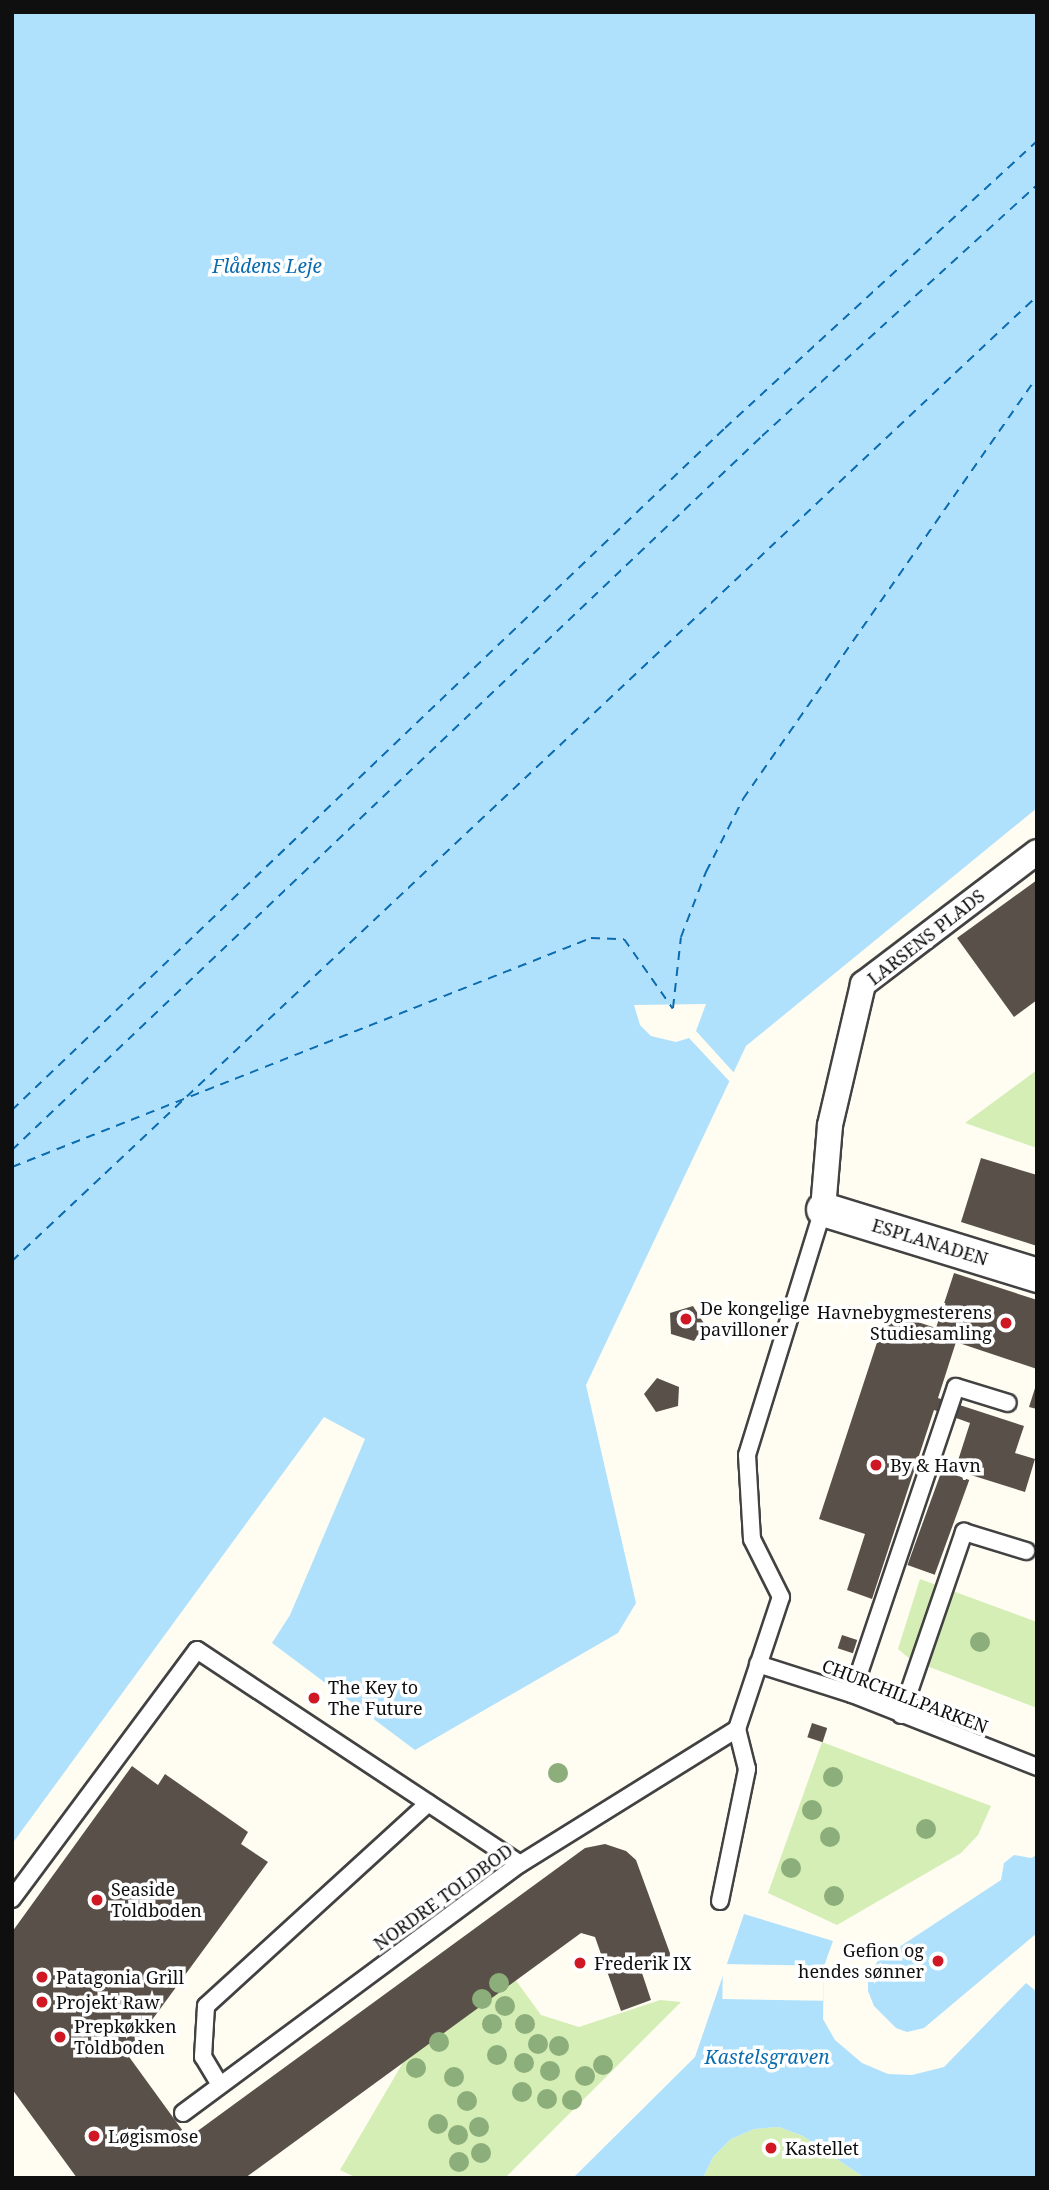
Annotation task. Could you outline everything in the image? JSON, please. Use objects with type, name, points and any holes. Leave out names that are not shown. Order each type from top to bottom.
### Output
[{"type":"street","name":"LARSENS PLADS","points":[[823,1209],[830,1125],[863,984],[1037,852]]},
{"type":"street","name":"ESPLANADEN","points":[[823,1209],[1037,1275]]},
{"type":"lane","points":[[720,1901],[747,1769],[737,1729],[781,1597],[752,1539],[747,1455],[823,1209]]},
{"type":"lane","points":[[852,1694],[956,1387],[1009,1403]]},
{"type":"lane","points":[[901,1715],[964,1532],[1026,1550]]},
{"type":"lane","points":[[12,1899],[197,1650],[520,1864]]},
{"type":"lane","name":"CHURCHILLPARKEN","points":[[758,1664],[852,1694],[1037,1767]]},
{"type":"lane","name":"NORDRE TOLDBOD","points":[[183,2113],[520,1864],[737,1729]]},
{"type":"lane","points":[[219,2085],[203,2057],[206,2006],[428,1804]]},
{"type":"green space","points":[[1037,1070],[1037,1148],[965,1123]]},
{"type":"green space","points":[[920,1579],[1037,1622],[1037,1708],[911,1660],[898,1649]]},
{"type":"green space","points":[[822,1742],[991,1806],[978,1835],[961,1853],[837,1925],[768,1893]]},
{"type":"green space","points":[[504,1964],[541,2015],[579,2027],[660,2000],[681,2002],[505,2178],[357,2178],[340,2170],[408,2054]]},
{"type":"green space","name":"Kastellet","points":[[779,2127],[803,2136],[865,2178],[703,2178],[713,2157],[731,2139],[754,2129]]},
{"type":"water","name":"Flådens Leje","points":[[12,12],[1037,12],[1037,808],[746,1046],[586,1385],[636,1603],[618,1633],[415,1750],[272,1643],[290,1615],[365,1439],[324,1417],[12,1844]]},
{"type":"water","points":[[1014,1855],[1031,1858],[1037,1855],[1037,1933],[924,2028],[907,2032],[896,2028],[874,2006],[868,1991],[868,1975],[878,1961],[1001,1880],[1004,1863]]},
{"type":"water","name":"Kastelsgraven","points":[[744,1914],[833,1941],[824,1966],[823,2019],[835,2040],[862,2063],[888,2074],[912,2075],[944,2067],[1026,1983],[1037,1992],[1037,2178],[865,2178],[803,2136],[779,2127],[754,2129],[731,2139],[713,2157],[703,2178],[573,2178],[695,2057]]},
{"type":"pier","points":[[706,1004],[696,1031],[736,1075],[732,1084],[689,1038],[676,1042],[651,1036],[640,1025],[634,1005]]},
{"type":"pier","points":[[723,1964],[824,1966],[823,2001],[722,1999]]},
{"type":"building","points":[[1037,880],[1037,1000],[1014,1017],[957,938]]},
{"type":"building","points":[[981,1158],[1037,1175],[1037,1246],[961,1222]]},
{"type":"building","points":[[954,1273],[1037,1300],[1037,1369],[956,1342],[938,1398],[1024,1426],[1015,1453],[1035,1459],[1025,1492],[955,1470],[970,1423],[934,1410],[872,1599],[847,1590],[865,1534],[819,1519],[887,1312],[936,1328]]},
{"type":"building","name":"De kongelige pavilloner","points":[[693,1306],[705,1325],[694,1341],[671,1334],[670,1313]]},
{"type":"building","name":"De kongelige pavilloner","points":[[657,1378],[679,1387],[678,1406],[656,1412],[644,1394]]},
{"type":"building","points":[[1037,1385],[1037,1409],[1029,1407]]},
{"type":"building","points":[[942,1470],[969,1480],[935,1575],[907,1565]]},
{"type":"building","points":[[842,1635],[857,1640],[853,1653],[838,1648]]},
{"type":"building","points":[[812,1723],[827,1728],[823,1742],[807,1737]]},
{"type":"building","points":[[132,1766],[158,1785],[165,1774],[248,1832],[241,1844],[268,1862],[127,2054],[188,2138],[585,1848],[605,1844],[626,1851],[636,1860],[671,1956],[640,1967],[651,2000],[621,2011],[595,1937],[581,1933],[245,2178],[77,2178],[12,2089],[12,1932]]},
{"type":"ferry route","points":[[12,1110],[725,428],[1037,141]]},
{"type":"ferry route","points":[[12,1150],[762,436],[1037,185]]},
{"type":"ferry route","points":[[12,1261],[1037,296]]},
{"type":"ferry route","points":[[673,1008],[681,937],[706,872],[743,799],[1037,377]]},
{"type":"ferry route","points":[[12,1167],[591,938],[624,939],[673,1009]]},
{"type":"place","name":"De kongelige pavilloner","points":[[686,1319]]},
{"type":"place","name":"Havnebygmesterens Studiesamling","points":[[1006,1323]]},
{"type":"place","name":"By & Havn","points":[[876,1465]]},
{"type":"place","name":"The Key to The Future","points":[[314,1698]]},
{"type":"place","name":"Seaside Toldboden","points":[[97,1900]]},
{"type":"place","name":"Gefion og hendes sønner","points":[[938,1961]]},
{"type":"place","name":"Frederik IX","points":[[580,1963]]},
{"type":"place","name":"Patagonia Grill","points":[[42,1977]]},
{"type":"place","name":"Projekt Raw","points":[[42,2002]]},
{"type":"place","name":"Prepkøkken Toldboden","points":[[60,2037]]},
{"type":"place","name":"Løgismose","points":[[94,2136]]},
{"type":"place","name":"Kastellet","points":[[771,2148]]}]
